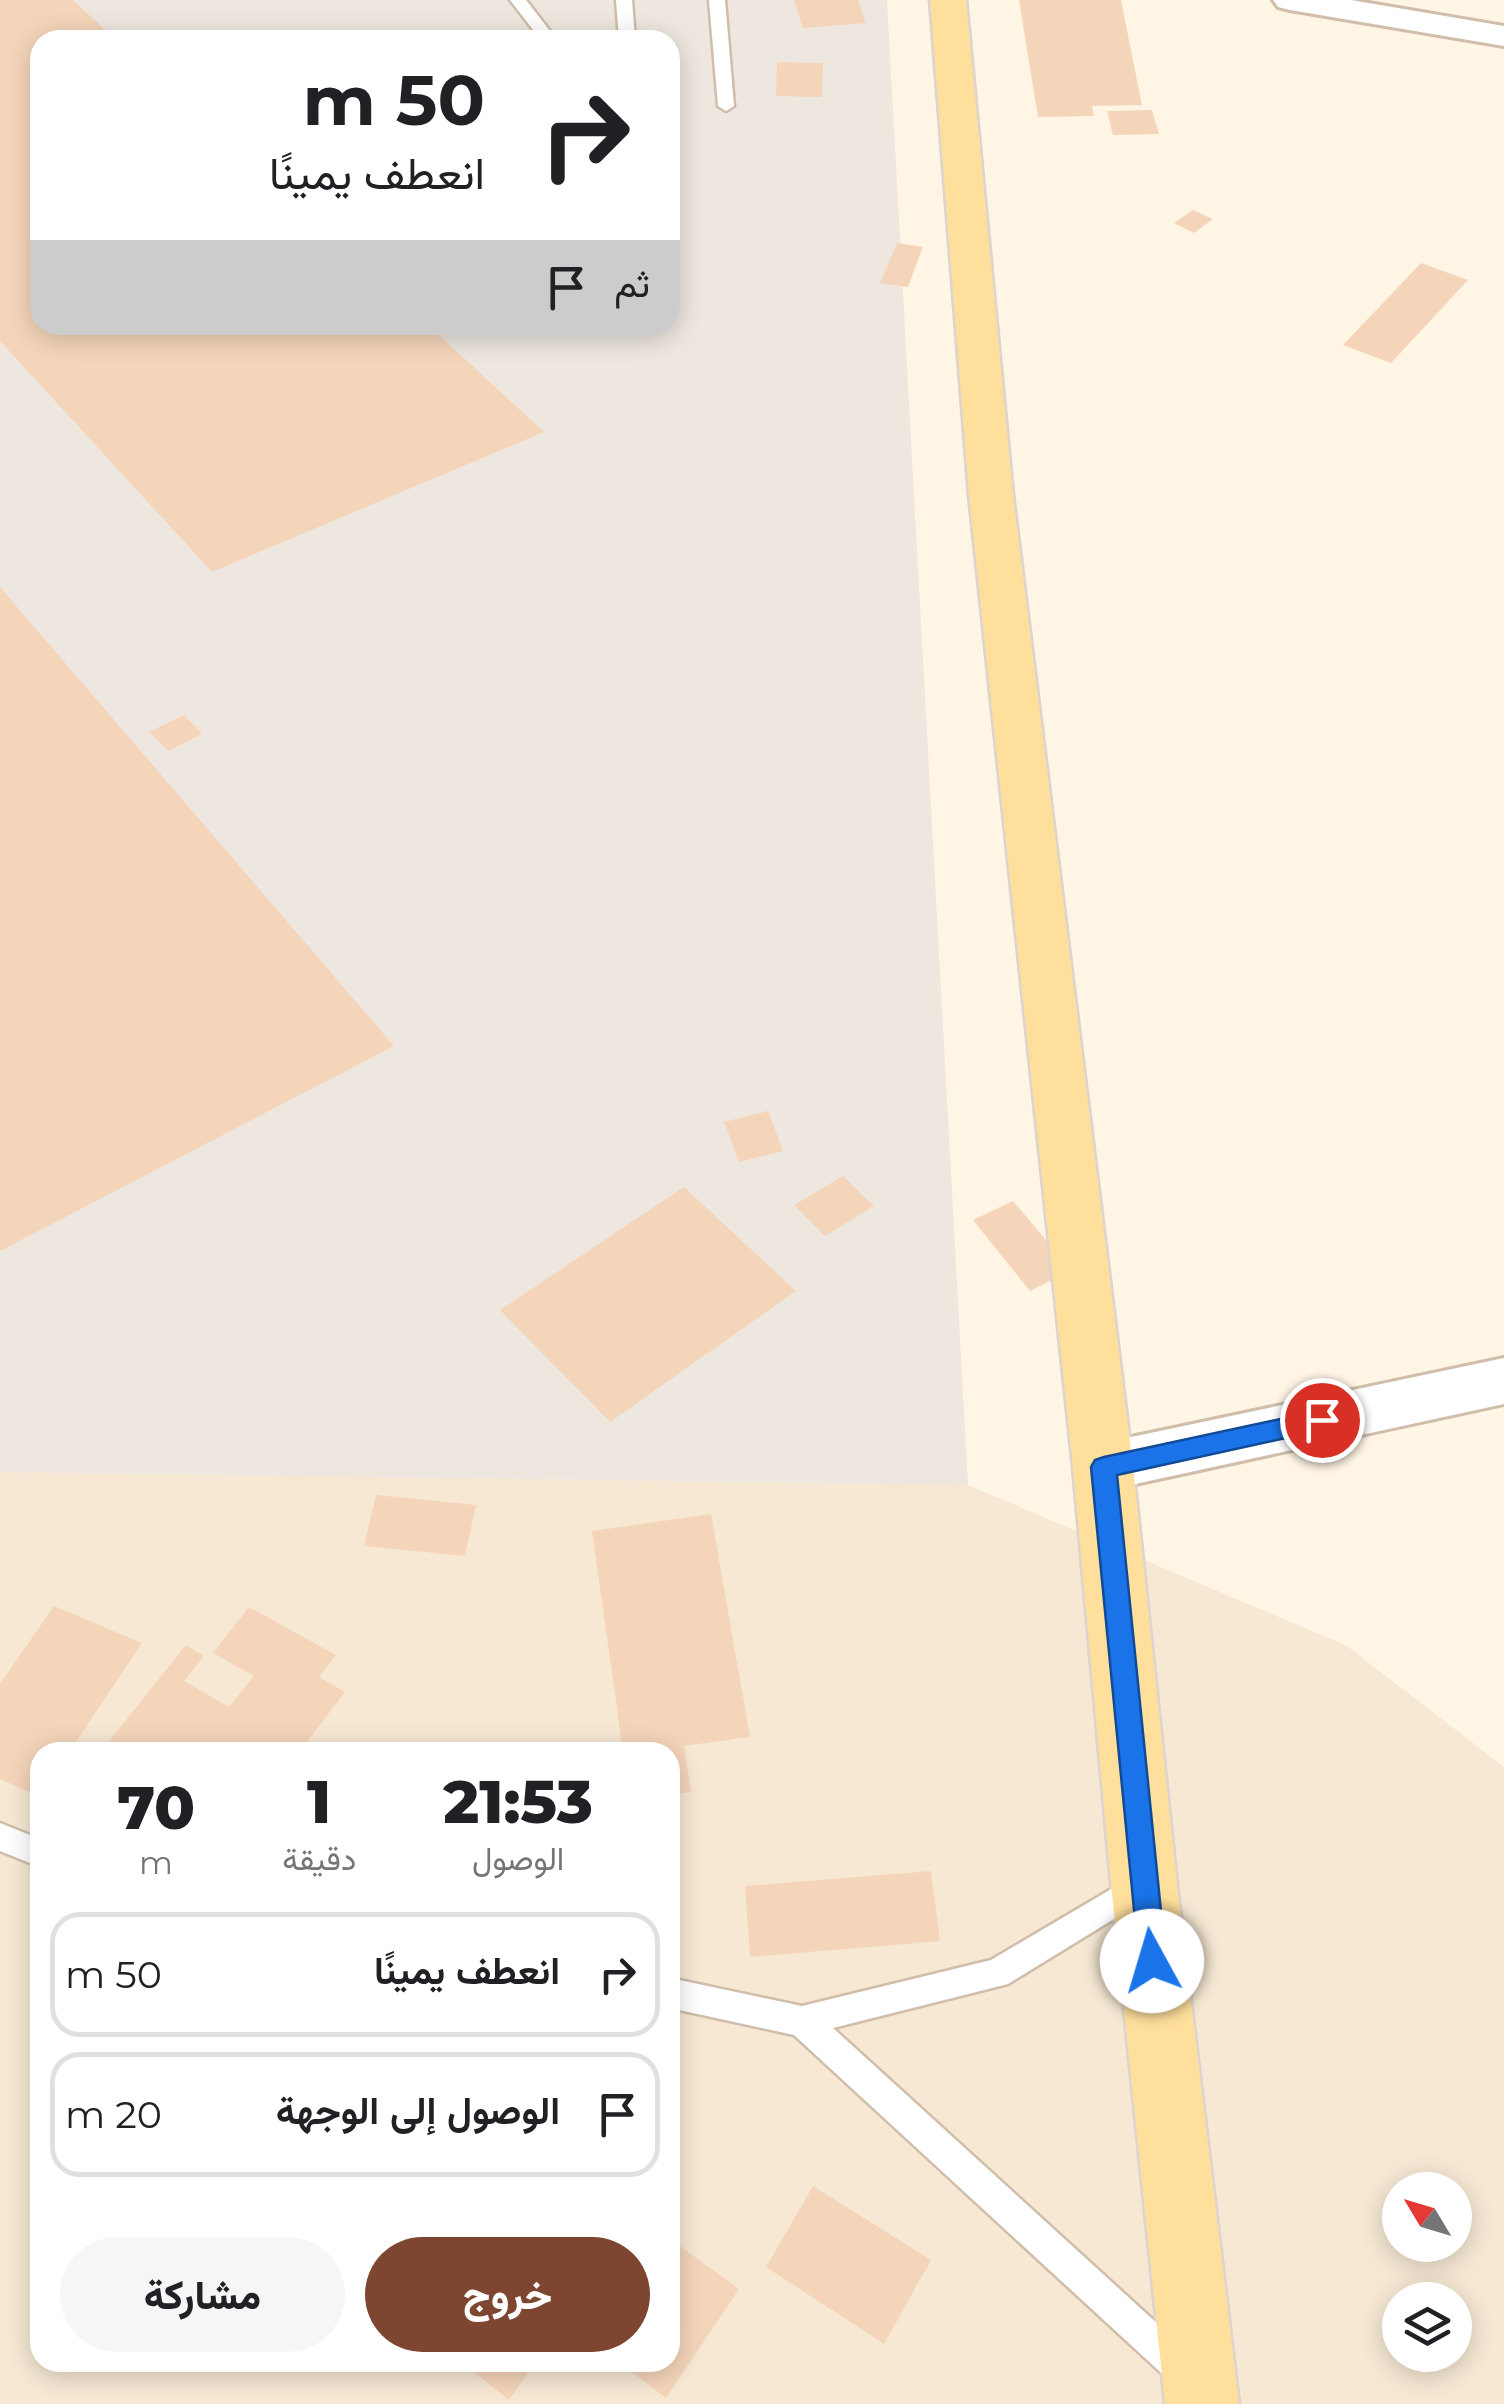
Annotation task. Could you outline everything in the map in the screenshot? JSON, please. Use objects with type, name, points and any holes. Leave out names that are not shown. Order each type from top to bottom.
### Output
[{"type":"main road","points":[[948,0],[991,495],[1104,1467],[1144,1884],[1201,2395]]},
{"type":"street","points":[[1290,0],[1504,36]]},
{"type":"street","points":[[1104,1467],[1504,1381]]},
{"type":"lane","points":[[518,0],[541,30]]},
{"type":"lane","points":[[624,0],[626,30]]},
{"type":"lane","points":[[718,0],[726,106]]},
{"type":"lane","points":[[0,1837],[30,1849]]},
{"type":"lane","points":[[680,1994],[802,2021],[997,1973],[1144,1884]]},
{"type":"lane","points":[[802,2021],[974,2174],[1201,2395]]},
{"type":"shaded area","points":[[0,0],[887,0],[968,1485],[0,1472]]},
{"type":"shaded area","points":[[0,1472],[968,1485],[1347,1646],[1504,1767],[1504,2404],[0,2404]]},
{"type":"building","points":[[0,0],[73,0],[105,30],[30,30],[30,335],[439,335],[544,432],[212,572],[0,341]]},
{"type":"building","points":[[794,0],[858,0],[866,23],[803,28]]},
{"type":"building","points":[[1019,0],[1121,0],[1142,105],[1092,106],[1094,116],[1038,117]]},
{"type":"building","points":[[777,62],[823,63],[822,97],[776,96]]},
{"type":"building","points":[[1152,110],[1159,134],[1113,135],[1107,111]]},
{"type":"building","points":[[1193,210],[1213,219],[1194,233],[1174,223]]},
{"type":"building","points":[[897,243],[923,247],[908,287],[880,283]]},
{"type":"building","points":[[1421,263],[1468,280],[1391,363],[1343,345]]},
{"type":"building","points":[[0,587],[394,1046],[0,1251]]},
{"type":"building","points":[[184,715],[202,734],[168,751],[149,732]]},
{"type":"building","points":[[768,1111],[783,1151],[739,1162],[724,1122]]},
{"type":"building","points":[[843,1176],[874,1206],[825,1236],[794,1205]]},
{"type":"building","points":[[684,1187],[796,1291],[610,1422],[500,1310]]},
{"type":"building","points":[[1013,1201],[1071,1270],[1030,1291],[973,1220]]},
{"type":"building","points":[[376,1495],[476,1505],[465,1556],[364,1546]]},
{"type":"building","points":[[711,1514],[750,1737],[684,1746],[691,1792],[680,1794],[680,1742],[622,1742],[592,1531]]},
{"type":"building","points":[[54,1606],[142,1643],[76,1742],[30,1742],[30,1792],[0,1779],[0,1684]]},
{"type":"building","points":[[249,1607],[336,1655],[319,1677],[345,1692],[307,1742],[109,1742],[186,1645],[204,1656],[184,1681],[229,1707],[254,1676],[213,1653]]},
{"type":"building","points":[[931,1871],[940,1941],[750,1957],[745,1886]]},
{"type":"building","points":[[813,2186],[931,2260],[884,2344],[766,2267]]},
{"type":"building","points":[[680,2246],[739,2289],[666,2398],[632,2372],[680,2372]]},
{"type":"building","points":[[474,2372],[529,2372],[509,2400]]},
{"type":"route","points":[[1152,1961],[1104,1467],[1322,1420]]}]
